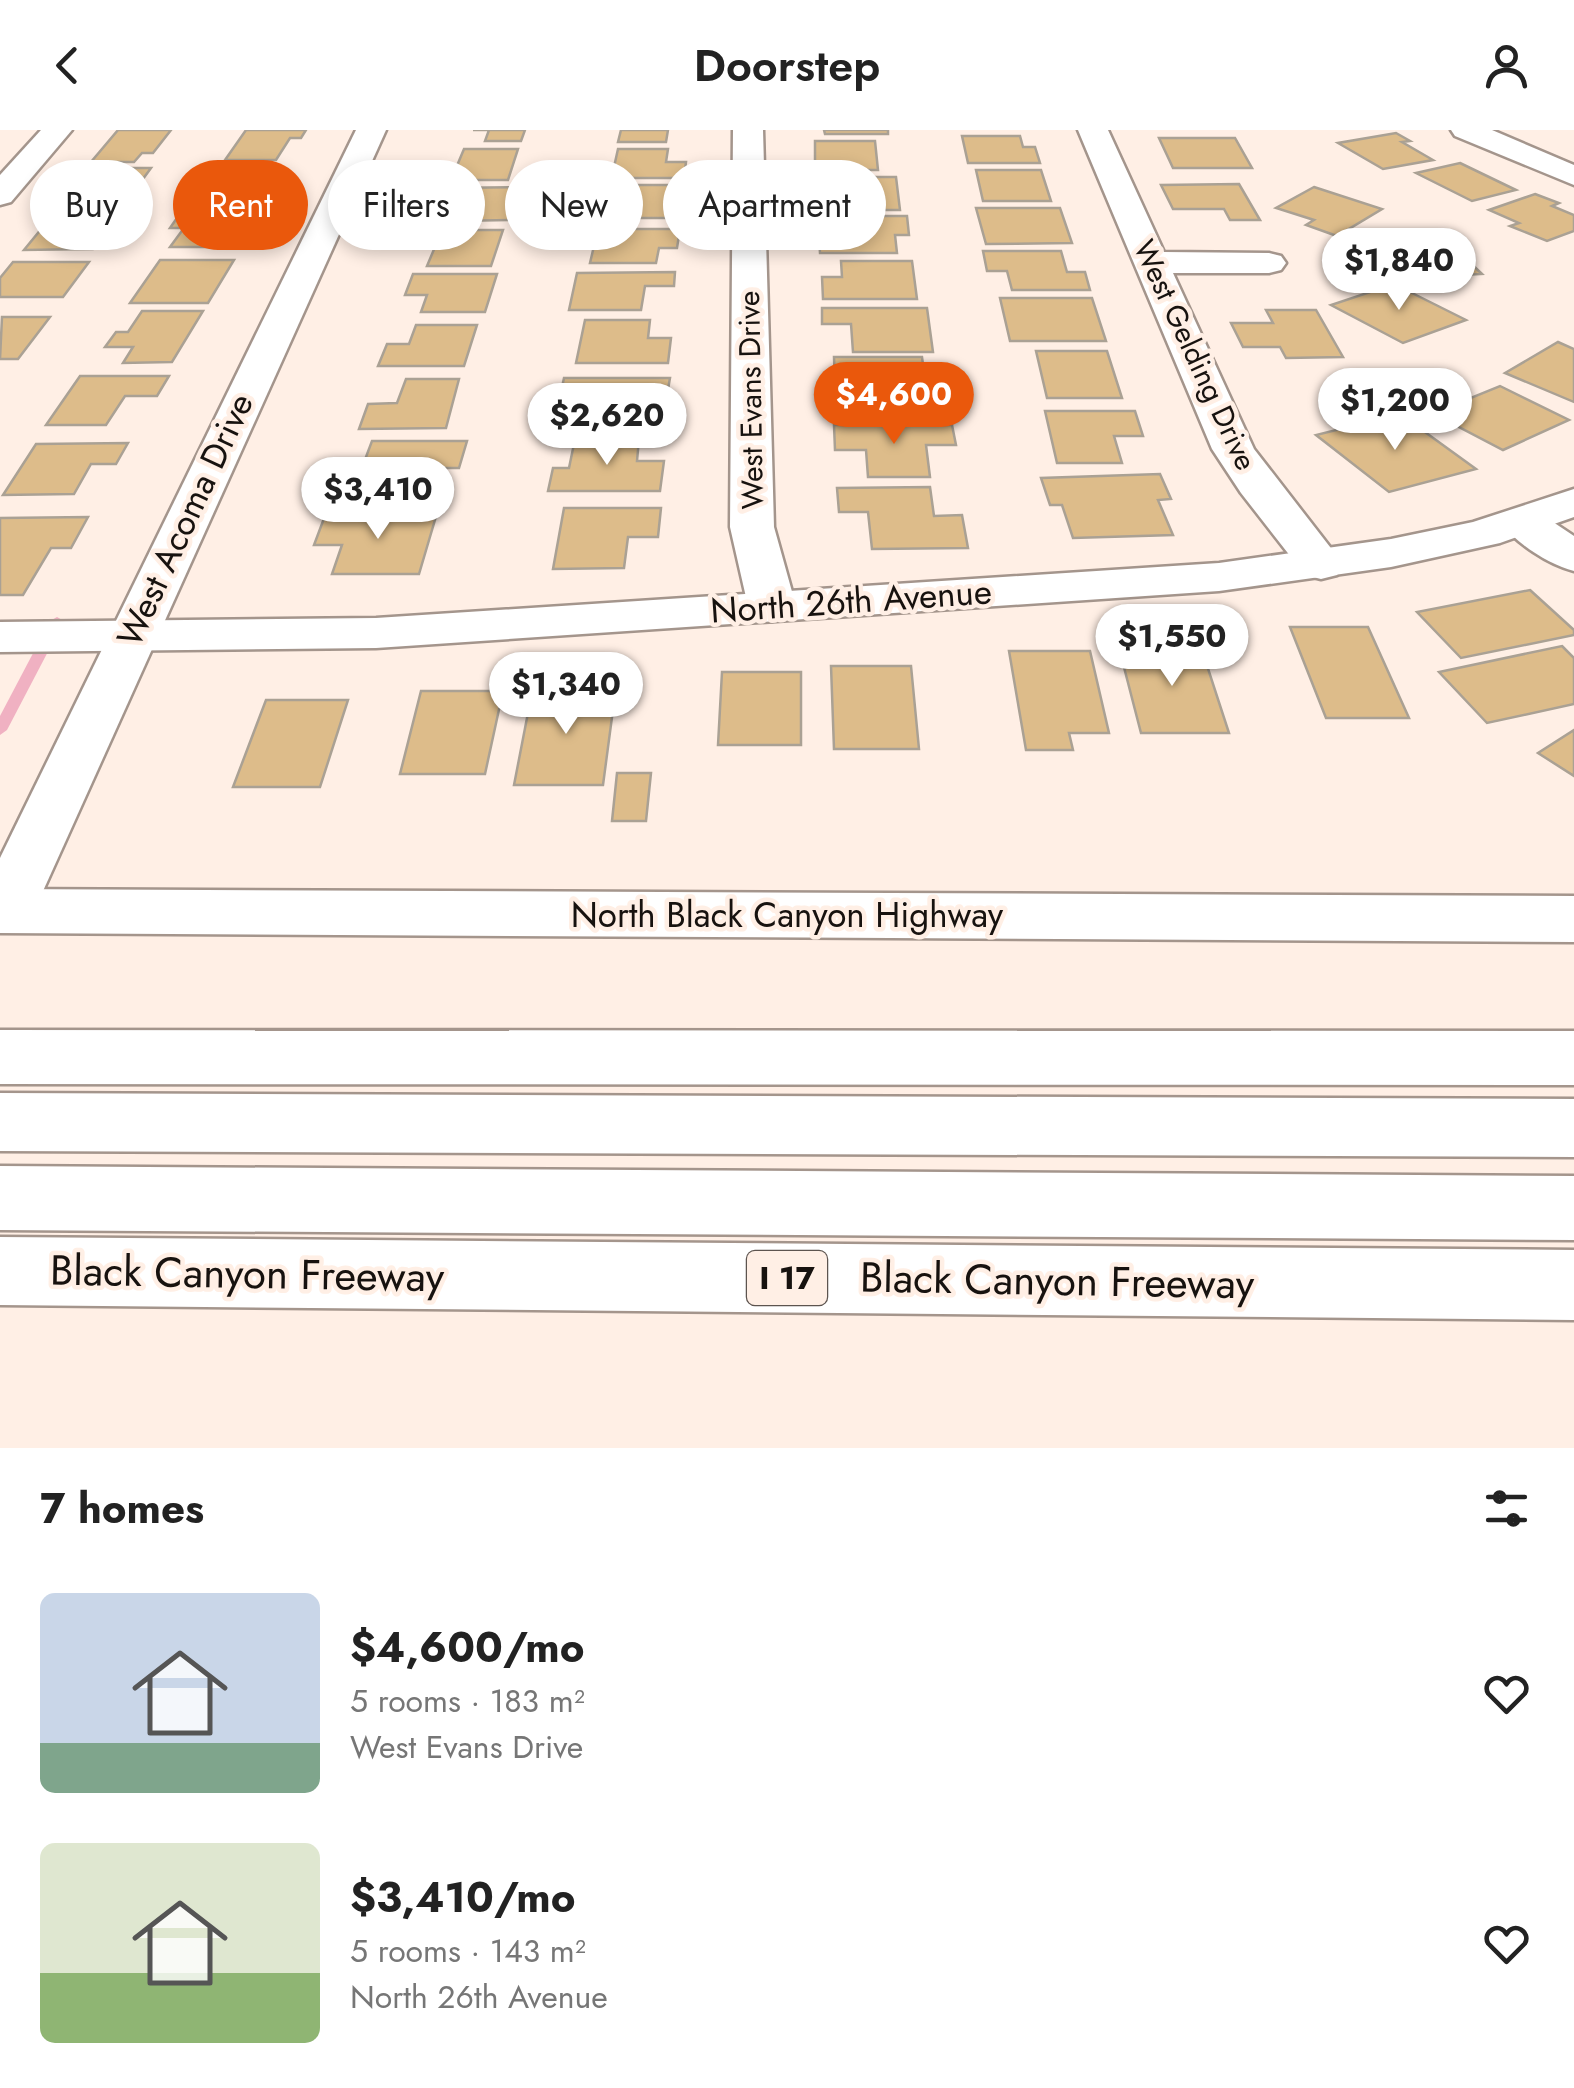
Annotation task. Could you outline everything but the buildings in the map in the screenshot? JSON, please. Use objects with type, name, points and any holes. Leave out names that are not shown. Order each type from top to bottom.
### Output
[{"type":"main road","points":[[0,194],[56,130]]},
{"type":"main road","name":"West Acoma Drive","points":[[2,911],[371,130]]},
{"type":"main road","name":"West Evans Drive","points":[[748,130],[752,527],[772,606]]},
{"type":"main road","name":"West Gelding Drive","points":[[1092,130],[1233,449],[1321,566]]},
{"type":"main road","points":[[1466,130],[1574,176]]},
{"type":"main road","points":[[1151,262],[1269,262]]},
{"type":"main road","name":"North 26th Avenue","points":[[0,636],[376,633],[1219,576],[1321,566],[1466,537],[1574,502]]},
{"type":"main road","points":[[1522,521],[1574,557]]},
{"type":"main road","name":"North Black Canyon Highway","points":[[2,911],[1574,919]]},
{"type":"main road","points":[[0,1057],[1574,1058]]},
{"type":"main road","points":[[0,1122],[1574,1128]]},
{"type":"main road","points":[[0,1198],[1574,1208]]},
{"type":"main road","name":"Black Canyon Freeway","points":[[0,1271],[1574,1285]]},
{"type":"waterway","points":[[0,730],[57,621]]}]
